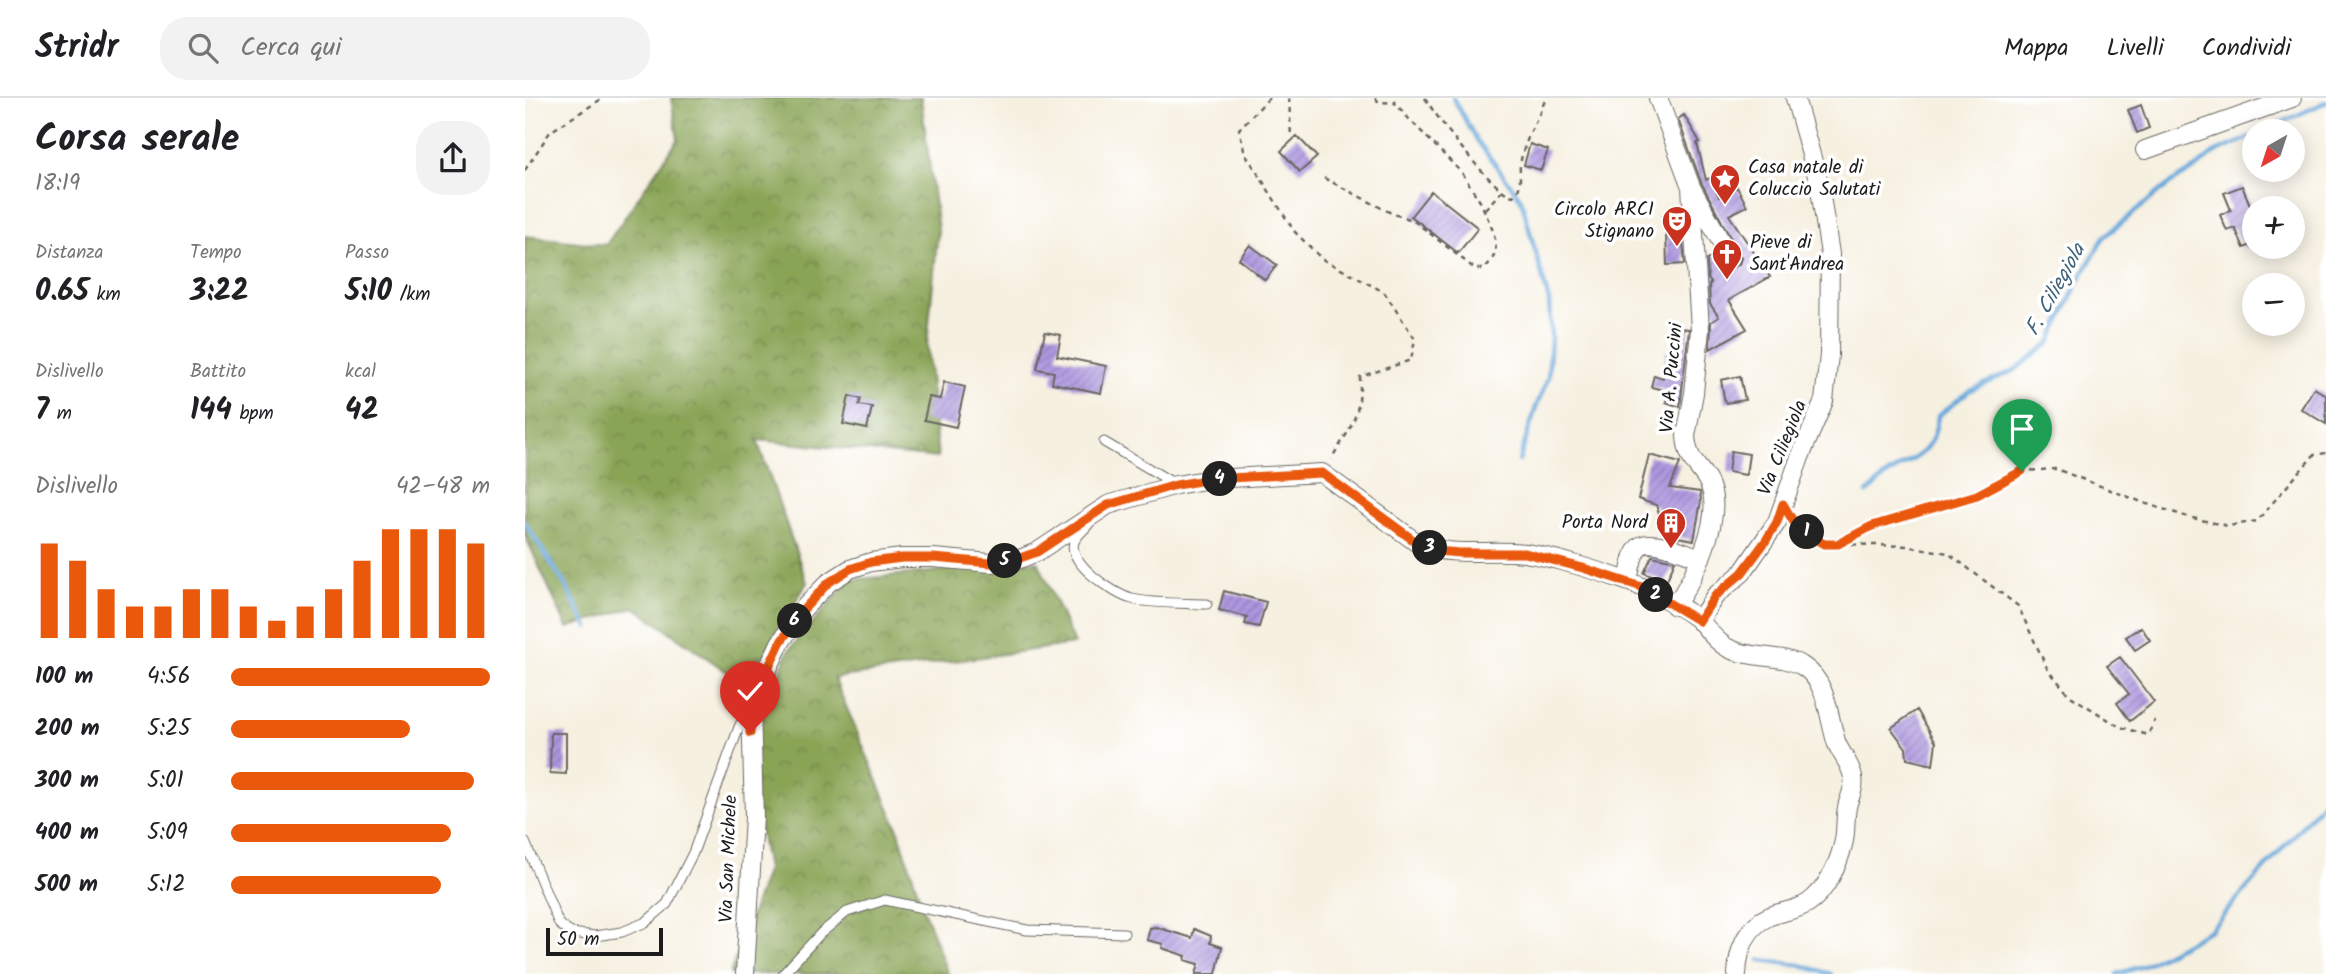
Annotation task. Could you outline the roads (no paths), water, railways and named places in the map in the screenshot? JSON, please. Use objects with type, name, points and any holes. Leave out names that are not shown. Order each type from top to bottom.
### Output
[{"type":"street","points":[[1658,98],[1691,187],[1730,258]]},
{"type":"street","name":"Via Ciliegiola","points":[[1699,621],[1715,596],[1742,573],[1777,522],[1824,401],[1829,355],[1830,254],[1819,183],[1795,98]]},
{"type":"street","points":[[2145,150],[2292,98]]},
{"type":"street","name":"Via A. Puccini","points":[[1675,606],[1696,572],[1714,506],[1711,486],[1692,461],[1686,436],[1694,393],[1700,328],[1691,187]]},
{"type":"street","name":"Via San Michele","points":[[745,974],[754,817],[751,705],[780,643],[803,610],[828,583],[850,569],[871,562],[902,558],[991,563],[1020,558],[1037,552],[1108,505],[1176,485],[1211,479],[1322,473],[1402,534],[1436,551],[1525,553],[1628,581]]},
{"type":"street","points":[[1701,558],[1645,543],[1636,550],[1628,581],[1699,621],[1720,643],[1732,650],[1791,662],[1809,672],[1828,705],[1837,744],[1854,779],[1843,844],[1828,878],[1817,896],[1809,903],[1768,917],[1752,928],[1738,961],[1737,974]]},
{"type":"lane","points":[[1104,442],[1176,485]]},
{"type":"lane","points":[[1100,510],[1075,542],[1074,551],[1080,562],[1107,588],[1132,599],[1207,604]]},
{"type":"lane","points":[[525,842],[559,924],[571,933],[595,936],[622,932],[646,922],[667,904],[694,853],[739,727],[751,705]]},
{"type":"lane","points":[[783,974],[821,933],[847,912],[885,900],[1027,930],[1124,933]]},
{"type":"waterway","points":[[1453,98],[1476,139],[1521,199],[1549,301],[1551,339],[1548,378],[1519,461]]},
{"type":"waterway","name":"F. Ciliegiola","points":[[2289,119],[2326,102]]},
{"type":"waterway","name":"F. Ciliegiola","points":[[1867,493],[1885,476],[1924,451],[1933,438],[1938,416],[1969,391],[2015,370],[2050,343],[2076,286],[2104,237],[2168,185],[2214,153],[2242,141]]},
{"type":"waterway","points":[[525,523],[564,583],[588,627]]},
{"type":"waterway","points":[[2117,974],[2143,966],[2210,930],[2326,799]]},
{"type":"waterway","points":[[1760,960],[1800,965],[1831,974]]},
{"type":"place","name":"Casa natale di Coluccio Salutati","points":[[1725,206]]},
{"type":"place","name":"Circolo ARCI Stignano","points":[[1677,248]]},
{"type":"place","name":"Pieve di Sant'Andrea","points":[[1727,281]]},
{"type":"place","name":"Porta Nord","points":[[1671,550]]}]
